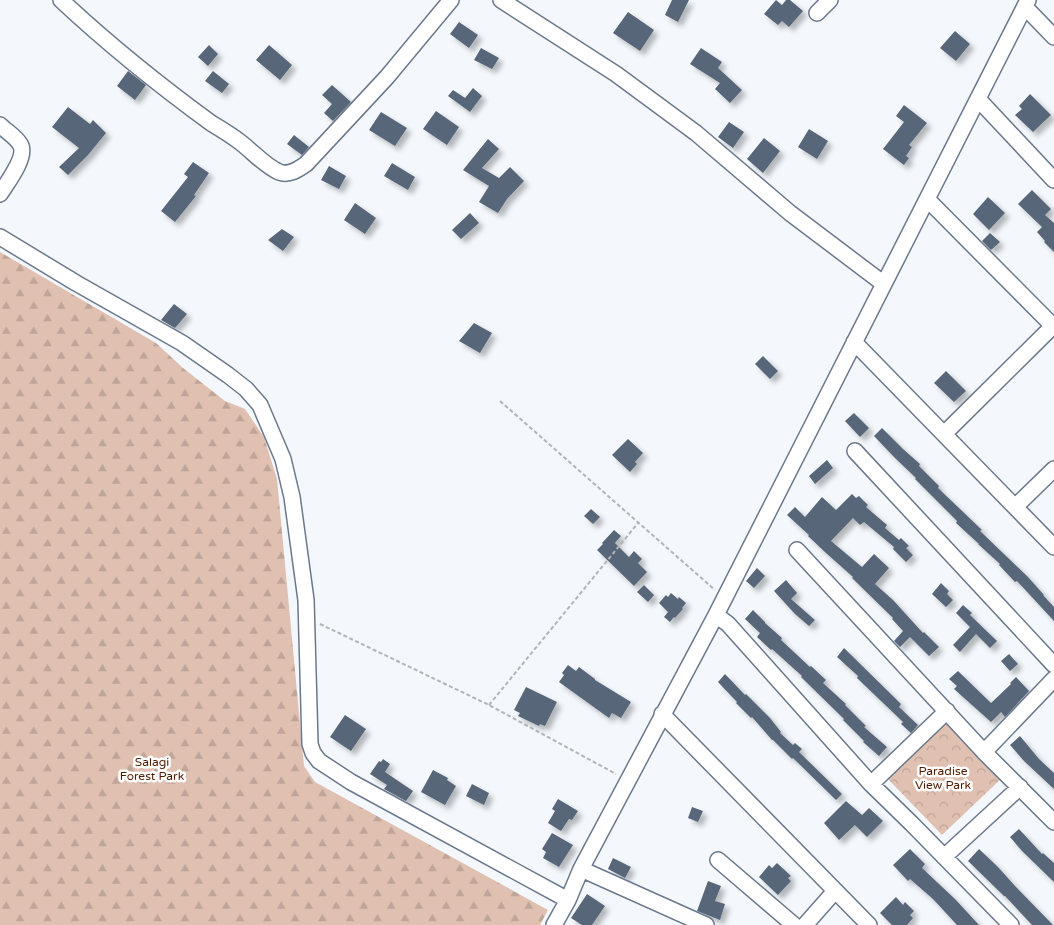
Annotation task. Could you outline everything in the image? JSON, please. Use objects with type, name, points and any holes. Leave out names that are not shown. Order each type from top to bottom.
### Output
[{"type":"street","points":[[61,0],[105,40],[211,122],[279,172],[292,173],[306,164],[387,77],[451,0]]},
{"type":"street","points":[[817,13],[830,0]]},
{"type":"street","points":[[511,3],[616,74],[696,133],[790,213],[884,284]]},
{"type":"street","points":[[554,925],[568,900],[581,868],[716,615],[1026,4],[1054,37]]},
{"type":"street","points":[[978,99],[1054,180]]},
{"type":"street","points":[[0,125],[22,146],[19,162],[0,194]]},
{"type":"street","points":[[927,199],[1053,326],[944,434]]},
{"type":"street","points":[[0,238],[182,343],[246,389],[260,404],[283,459],[292,497],[306,600],[310,744],[313,753],[319,761],[352,782],[568,900]]},
{"type":"street","points":[[854,342],[1054,547]]},
{"type":"street","points":[[855,451],[1054,665]]},
{"type":"street","points":[[1014,507],[1054,469]]},
{"type":"street","points":[[797,550],[984,752],[1054,822]]},
{"type":"street","points":[[716,615],[728,624],[871,784],[1011,925]]},
{"type":"street","points":[[984,752],[1054,679]]},
{"type":"street","points":[[871,784],[947,711]]},
{"type":"street","points":[[662,714],[869,925]]},
{"type":"street","points":[[944,857],[1020,787]]},
{"type":"street","points":[[718,860],[794,925]]},
{"type":"street","points":[[581,868],[706,925]]},
{"type":"street","points":[[805,925],[835,891]]},
{"type":"path","points":[[500,401],[724,598]]},
{"type":"path","points":[[489,705],[638,523]]},
{"type":"path","points":[[306,618],[489,705],[628,780]]},
{"type":"green space","name":"Salagi Forest Park","points":[[0,252],[156,343],[183,368],[225,401],[245,409],[264,437],[277,479],[304,766],[315,782],[548,910],[540,925],[0,925]]},
{"type":"green space","name":"Paradise View Park","points":[[948,717],[1004,776],[942,835],[886,777]]},
{"type":"building","points":[[672,0],[689,0],[678,22],[665,15]]},
{"type":"building","points":[[776,0],[782,5],[786,0],[790,0],[803,11],[789,27],[782,21],[778,25],[764,14]]},
{"type":"building","points":[[628,12],[654,30],[640,51],[613,33]]},
{"type":"building","points":[[459,22],[478,35],[469,48],[450,34]]},
{"type":"building","points":[[955,31],[970,44],[956,61],[940,48]]},
{"type":"building","points":[[209,45],[218,54],[208,66],[198,57]]},
{"type":"building","points":[[269,45],[292,65],[280,80],[256,60]]},
{"type":"building","points":[[481,48],[499,58],[492,69],[474,60]]},
{"type":"building","points":[[701,48],[722,62],[718,68],[742,90],[730,103],[715,89],[720,83],[690,64]]},
{"type":"building","points":[[128,71],[146,85],[135,100],[117,86]]},
{"type":"building","points":[[213,71],[229,84],[222,93],[205,81]]},
{"type":"building","points":[[332,85],[351,102],[333,121],[324,113],[332,104],[322,95]]},
{"type":"building","points":[[473,88],[482,96],[470,112],[448,96],[453,90],[465,98]]},
{"type":"building","points":[[1030,94],[1051,115],[1033,132],[1015,115],[1022,109],[1019,106]]},
{"type":"building","points":[[904,105],[927,123],[909,145],[912,147],[906,156],[909,158],[904,165],[883,149],[904,122],[896,116]]},
{"type":"building","points":[[68,107],[90,124],[93,120],[106,133],[68,175],[59,167],[79,148],[52,127]]},
{"type":"building","points":[[436,111],[459,127],[447,145],[423,129]]},
{"type":"building","points":[[381,112],[407,128],[395,146],[369,130]]},
{"type":"building","points":[[729,122],[744,132],[733,148],[718,137]]},
{"type":"building","points":[[809,129],[828,141],[817,159],[798,147]]},
{"type":"building","points":[[294,135],[309,147],[302,155],[287,144]]},
{"type":"building","points":[[764,138],[780,151],[763,173],[747,159]]},
{"type":"building","points":[[488,139],[499,149],[482,168],[499,178],[510,167],[524,181],[507,199],[498,213],[479,202],[489,186],[463,170]]},
{"type":"building","points":[[193,162],[209,173],[194,195],[196,196],[175,222],[161,211],[188,177],[184,174]]},
{"type":"building","points":[[392,163],[415,177],[408,190],[384,176]]},
{"type":"building","points":[[329,166],[346,176],[339,189],[321,180]]},
{"type":"building","points":[[1032,190],[1051,209],[1045,215],[1054,223],[1054,252],[1037,232],[1042,227],[1018,204]]},
{"type":"building","points":[[988,197],[1005,213],[989,230],[973,214]]},
{"type":"building","points":[[355,203],[376,218],[365,234],[344,220]]},
{"type":"building","points":[[470,213],[479,223],[461,239],[452,230]]},
{"type":"building","points":[[282,229],[294,237],[283,251],[268,240]]},
{"type":"building","points":[[990,233],[1000,242],[991,250],[982,241]]},
{"type":"building","points":[[174,304],[187,314],[175,328],[161,320]]},
{"type":"building","points":[[474,323],[492,333],[480,353],[459,341]]},
{"type":"building","points":[[763,356],[778,371],[770,379],[755,364]]},
{"type":"building","points":[[946,371],[966,391],[954,402],[934,383]]},
{"type":"building","points":[[854,413],[869,428],[860,437],[845,421]]},
{"type":"building","points":[[882,428],[920,464],[919,466],[939,486],[938,488],[982,530],[980,531],[1028,577],[1054,607],[1054,621],[1000,564],[956,523],[957,521],[874,436]]},
{"type":"building","points":[[628,439],[643,453],[635,462],[637,464],[630,472],[612,455]]},
{"type":"building","points":[[827,460],[833,468],[815,484],[809,476]]},
{"type":"building","points":[[852,494],[856,498],[859,496],[868,505],[866,507],[887,525],[885,528],[899,540],[901,538],[909,546],[906,548],[913,555],[906,562],[893,549],[894,547],[864,522],[860,525],[853,518],[831,541],[862,567],[874,554],[889,568],[875,584],[939,647],[929,656],[910,637],[900,647],[894,641],[903,631],[893,618],[853,577],[787,515],[795,507],[805,517],[822,497],[836,510]]},
{"type":"building","points":[[591,509],[600,517],[593,524],[584,516]]},
{"type":"building","points":[[614,530],[621,536],[615,543],[629,557],[634,551],[642,559],[638,563],[647,572],[634,586],[597,550]]},
{"type":"building","points":[[757,568],[765,576],[754,588],[746,581]]},
{"type":"building","points":[[786,580],[797,593],[791,599],[815,620],[809,626],[774,591]]},
{"type":"building","points":[[941,583],[949,591],[947,594],[953,600],[946,607],[932,594]]},
{"type":"building","points":[[644,585],[654,595],[648,602],[637,592]]},
{"type":"building","points":[[671,593],[686,603],[683,609],[670,622],[664,617],[668,612],[659,603],[666,595],[668,597]]},
{"type":"building","points":[[963,605],[972,613],[970,615],[997,641],[990,648],[976,634],[960,652],[953,645],[970,627],[956,613]]},
{"type":"building","points":[[753,610],[782,638],[781,640],[826,680],[823,683],[846,704],[866,726],[864,727],[887,747],[879,756],[863,742],[844,719],[802,676],[757,637],[760,633],[745,619]]},
{"type":"building","points":[[844,648],[901,704],[899,707],[918,725],[911,733],[901,724],[903,722],[837,657]]},
{"type":"building","points":[[1009,654],[1018,664],[1010,671],[1001,661]]},
{"type":"building","points":[[568,665],[576,671],[579,667],[595,680],[631,702],[621,718],[612,713],[609,718],[559,682],[564,675],[562,673]]},
{"type":"building","points":[[958,671],[991,703],[1016,677],[1029,691],[1005,717],[1001,712],[991,722],[954,689],[957,686],[949,679]]},
{"type":"building","points":[[725,674],[770,718],[780,733],[793,745],[795,743],[802,749],[799,752],[842,794],[836,800],[736,703],[718,682]]},
{"type":"building","points":[[526,687],[557,702],[545,726],[540,724],[539,726],[518,716],[520,713],[514,710]]},
{"type":"building","points":[[345,715],[366,729],[351,751],[330,737]]},
{"type":"building","points":[[1020,736],[1039,759],[1054,773],[1054,789],[1010,745]]},
{"type":"building","points":[[383,759],[390,764],[385,772],[413,791],[406,801],[384,789],[387,785],[370,774],[379,761],[381,762]]},
{"type":"building","points":[[433,770],[448,778],[447,780],[456,786],[445,805],[421,792]]},
{"type":"building","points":[[472,784],[489,793],[484,805],[466,796]]},
{"type":"building","points":[[558,799],[578,811],[572,820],[569,819],[561,831],[548,823],[555,811],[552,809]]},
{"type":"building","points":[[846,801],[862,815],[869,808],[883,821],[867,837],[855,825],[839,840],[824,823]]},
{"type":"building","points":[[692,807],[703,811],[698,822],[688,818]]},
{"type":"building","points":[[1019,829],[1042,854],[1054,863],[1054,882],[1010,837]]},
{"type":"building","points":[[552,833],[573,845],[559,867],[543,858],[546,852],[542,849]]},
{"type":"building","points":[[910,849],[925,864],[922,868],[979,925],[957,925],[933,899],[910,879],[908,881],[893,865]]},
{"type":"building","points":[[979,849],[1053,925],[1032,925],[968,861]]},
{"type":"building","points":[[613,858],[631,867],[625,878],[608,869]]},
{"type":"building","points":[[777,863],[791,876],[788,878],[791,881],[778,895],[759,877],[769,865],[772,868]]},
{"type":"building","points":[[708,881],[721,886],[715,901],[725,904],[720,920],[697,911]]},
{"type":"building","points":[[587,894],[605,906],[592,925],[582,925],[571,918]]},
{"type":"building","points":[[896,897],[903,905],[905,902],[914,911],[910,915],[913,918],[907,925],[892,925],[880,913]]}]
